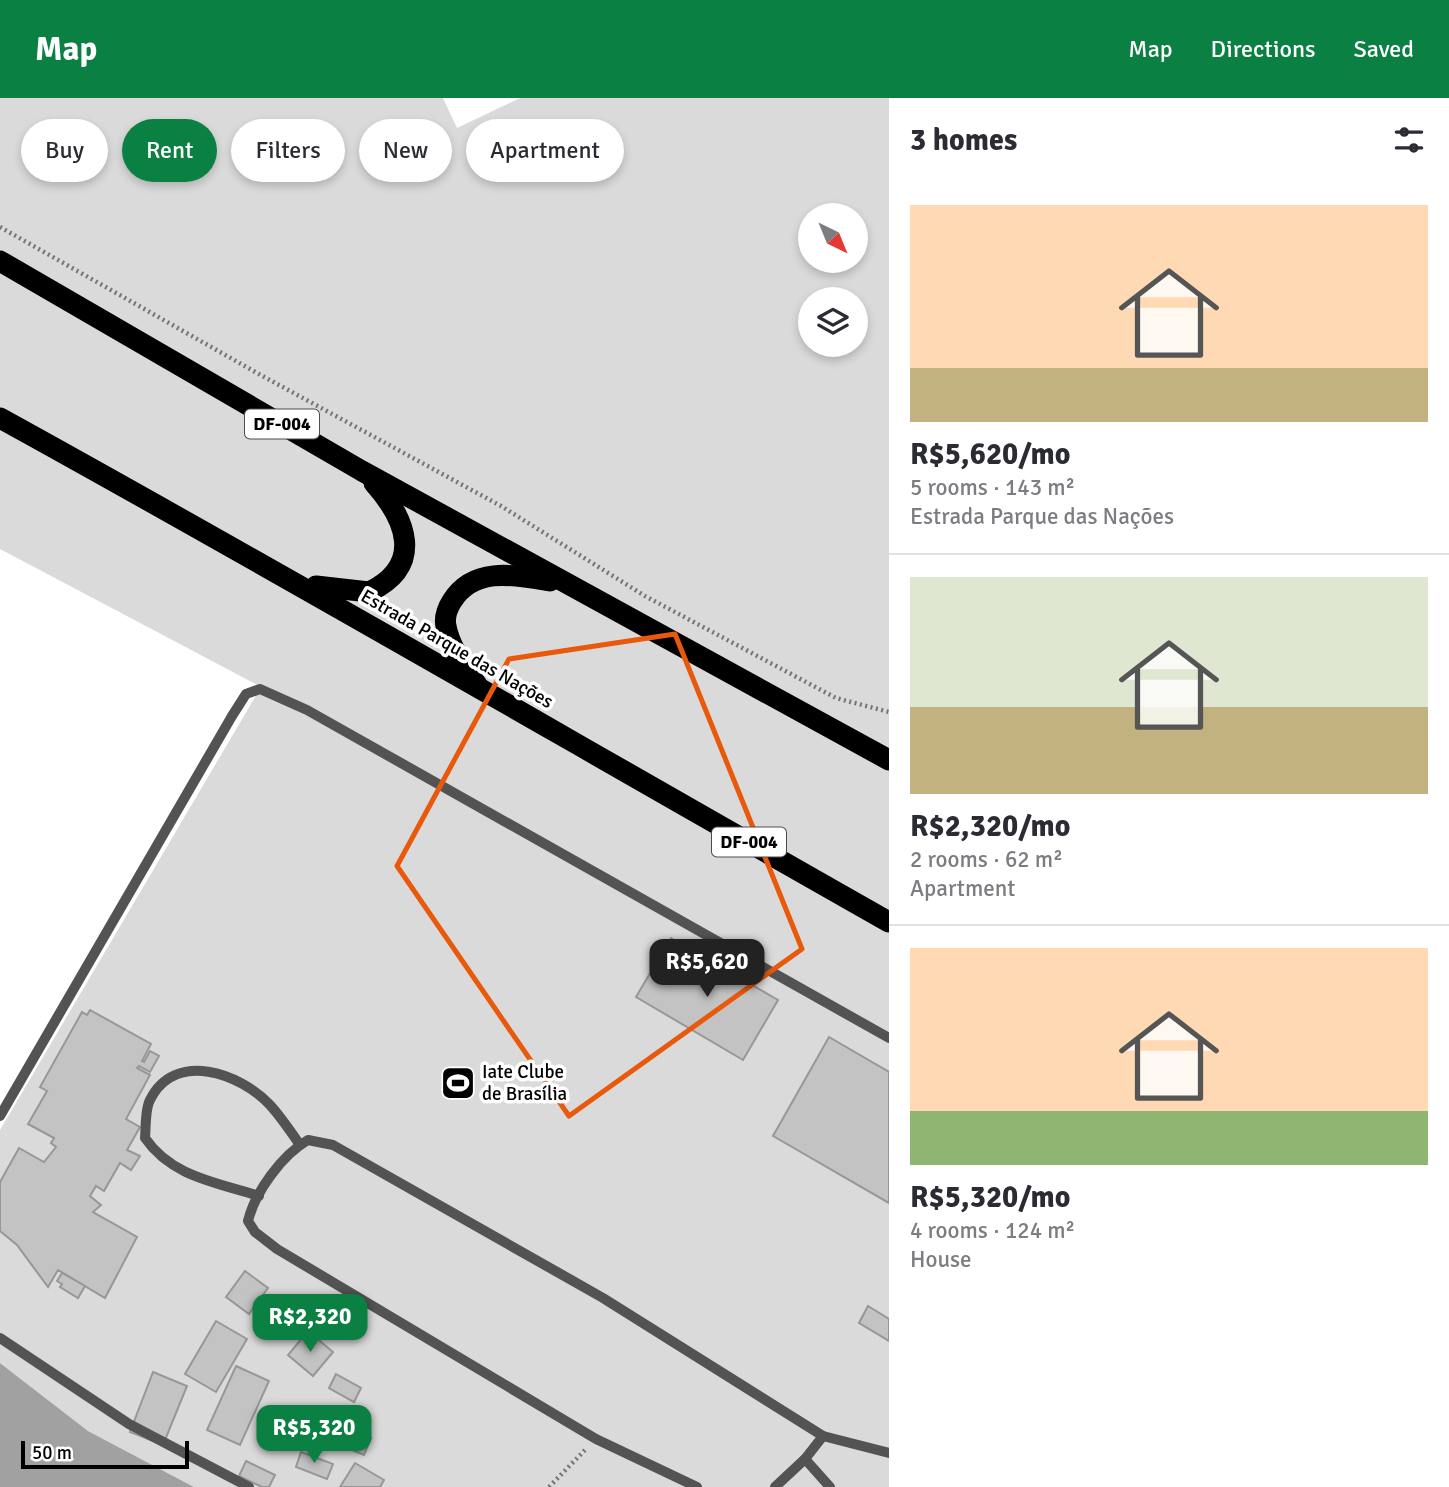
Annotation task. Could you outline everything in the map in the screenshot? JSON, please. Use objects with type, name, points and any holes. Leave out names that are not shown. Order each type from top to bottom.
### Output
[{"type":"highway","name":"DF-004","points":[[0,261],[362,471],[889,761]]},
{"type":"highway","name":"Estrada Parque das Nações","points":[[0,418],[300,583],[480,691],[889,922]]},
{"type":"highway","points":[[300,583],[346,592],[369,593],[390,579],[399,564],[405,534],[402,522],[391,503],[362,471]]},
{"type":"highway","points":[[480,691],[450,641],[445,625],[445,615],[456,595],[474,580],[491,575],[515,575],[566,583]]},
{"type":"lane","points":[[0,1116],[235,710],[248,692],[260,689],[299,705],[889,1038]]},
{"type":"lane","points":[[259,1196],[178,1169],[158,1157],[145,1138],[149,1101],[172,1075],[203,1068],[236,1082],[269,1104],[300,1145]]},
{"type":"lane","points":[[697,1487],[596,1439],[277,1249],[248,1223],[259,1196],[277,1168],[300,1145],[314,1140],[333,1145],[473,1222],[665,1335],[823,1436],[889,1453]]},
{"type":"lane","points":[[0,1338],[129,1423],[250,1487]]},
{"type":"lane","points":[[775,1487],[806,1459],[823,1436]]},
{"type":"lane","points":[[806,1459],[830,1487]]},
{"type":"path","points":[[0,227],[257,373],[501,506],[645,596],[836,698],[889,712]]},
{"type":"path","points":[[549,1487],[596,1439]]},
{"type":"highlighted area","points":[[675,634],[802,949],[569,1116],[397,866],[509,659]]},
{"type":"shaded area","points":[[0,98],[443,98],[457,128],[466,124],[466,182],[624,182],[624,119],[476,119],[520,98],[889,98],[889,1487],[194,1487],[88,1431],[0,1363],[0,1130],[261,687],[0,549]]},
{"type":"shaded area","points":[[0,1363],[88,1431],[194,1487],[0,1487]]},
{"type":"building","points":[[671,938],[778,1000],[743,1060],[636,997]]},
{"type":"building","points":[[90,1010],[151,1044],[142,1061],[144,1062],[150,1051],[159,1056],[150,1072],[139,1066],[137,1068],[150,1075],[126,1119],[140,1127],[127,1150],[140,1156],[131,1170],[120,1163],[104,1191],[96,1186],[90,1196],[101,1205],[93,1212],[137,1237],[105,1298],[58,1270],[48,1287],[17,1245],[0,1231],[0,1182],[19,1148],[44,1162],[56,1147],[51,1143],[54,1138],[28,1124],[47,1091],[40,1087],[82,1012],[87,1015]]},
{"type":"building","points":[[829,1037],[889,1072],[889,1203],[773,1136]]},
{"type":"building","points":[[245,1271],[268,1288],[249,1314],[226,1297]]},
{"type":"building","points":[[62,1273],[85,1286],[78,1298],[60,1287],[62,1284],[57,1281]]},
{"type":"building","points":[[868,1306],[889,1319],[889,1341],[859,1323]]},
{"type":"building","points":[[216,1321],[247,1339],[216,1392],[185,1374]]},
{"type":"building","points":[[308,1331],[333,1352],[313,1376],[288,1355]]},
{"type":"building","points":[[236,1366],[269,1381],[240,1445],[207,1430]]},
{"type":"building","points":[[153,1372],[187,1386],[163,1445],[130,1432]]},
{"type":"building","points":[[336,1374],[361,1388],[354,1402],[329,1388]]},
{"type":"building","points":[[339,1425],[371,1438],[364,1455],[332,1442]]},
{"type":"building","points":[[301,1452],[333,1464],[327,1479],[296,1467]]},
{"type":"building","points":[[246,1461],[275,1475],[269,1487],[262,1487],[239,1476]]},
{"type":"building","points":[[355,1463],[384,1480],[380,1487],[340,1487]]},
{"type":"place","name":"Iate Clube de Brasília","points":[[458,1083]]}]
